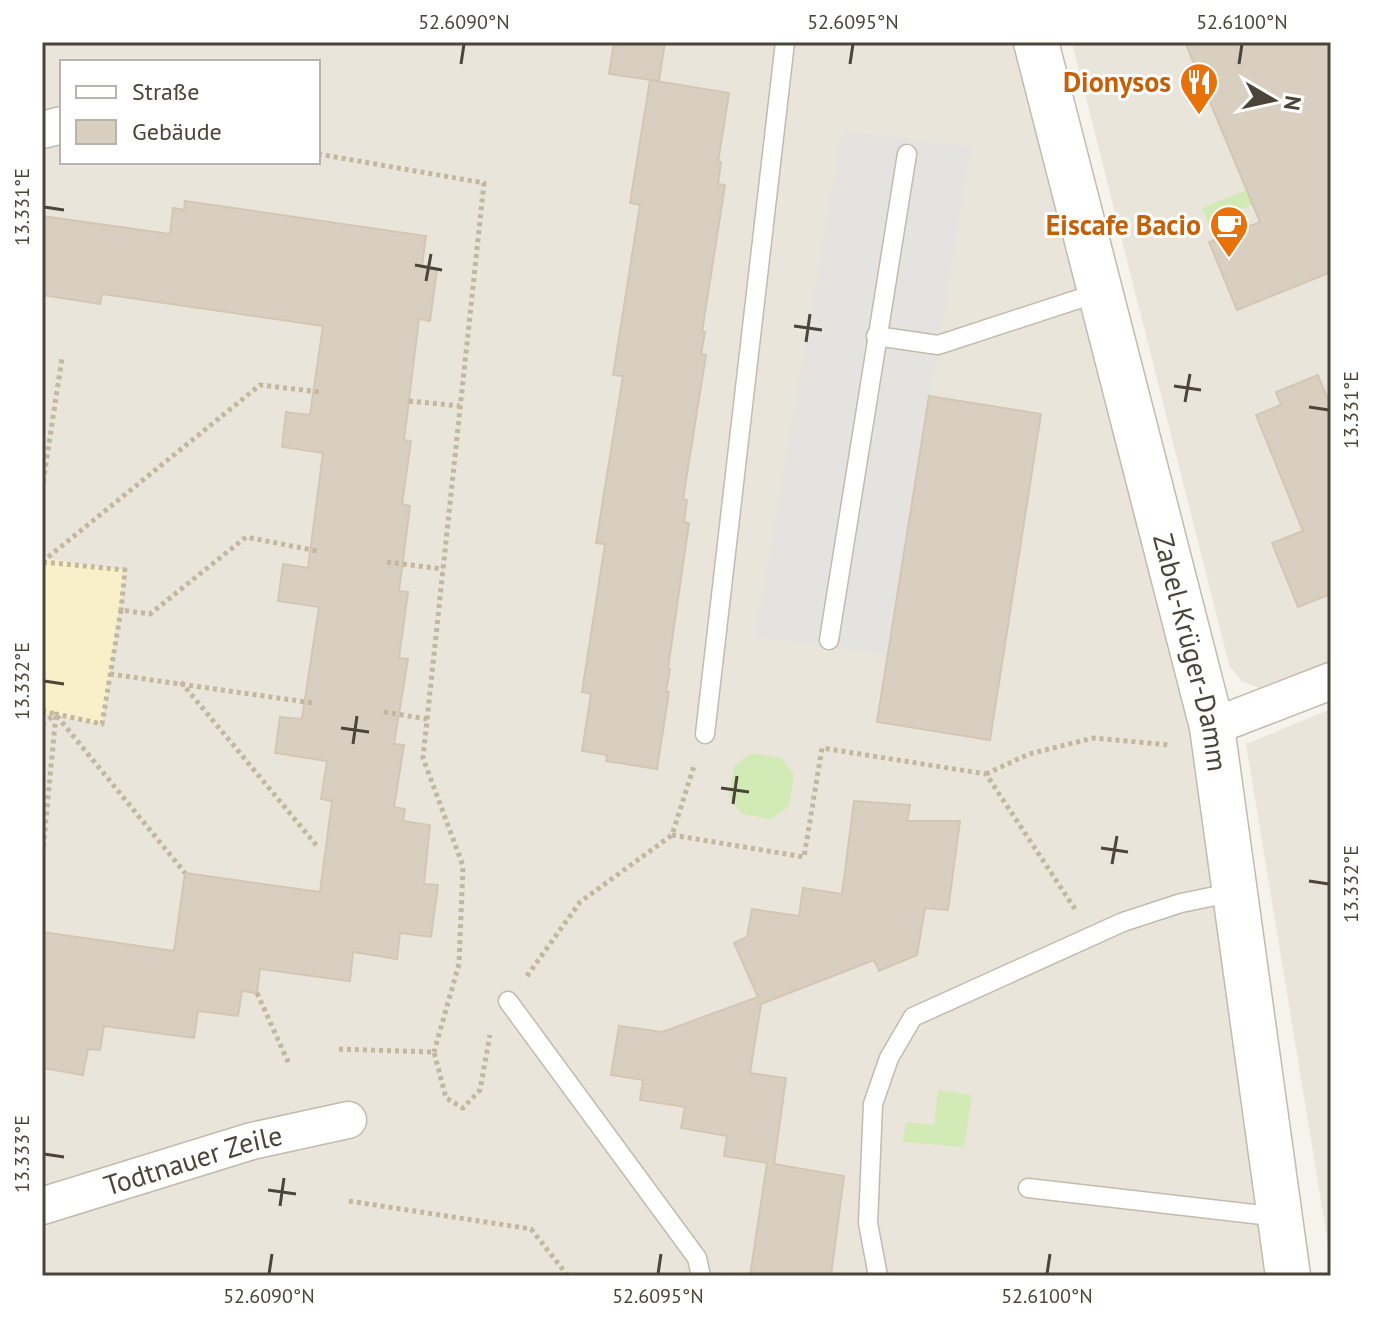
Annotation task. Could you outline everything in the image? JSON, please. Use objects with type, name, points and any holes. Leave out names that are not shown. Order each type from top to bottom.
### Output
[{"type":"street","name":"Zabel-Krüger-Damm","points":[[1036,42],[1214,738],[1288,1276]]},
{"type":"street","points":[[1214,738],[1331,681]]},
{"type":"street","name":"Todtnauer Zeile","points":[[42,1206],[252,1141],[348,1120]]},
{"type":"lane","points":[[705,734],[785,42]]},
{"type":"lane","points":[[829,640],[907,154]]},
{"type":"lane","points":[[876,336],[938,345],[1100,292]]},
{"type":"lane","points":[[878,1276],[868,1223],[873,1104],[889,1058],[913,1017],[1123,922],[1181,903],[1235,892]]},
{"type":"lane","points":[[508,1001],[697,1258],[701,1276]]},
{"type":"lane","points":[[1028,1188],[1280,1217]]},
{"type":"path","points":[[320,154],[484,183],[423,758],[463,866],[459,964],[434,1052],[446,1098],[463,1108],[480,1090],[492,1024],[580,902],[672,835],[705,734]]},
{"type":"path","points":[[42,490],[62,358]]},
{"type":"path","points":[[42,562],[260,385],[320,392]]},
{"type":"path","points":[[409,401],[460,406]]},
{"type":"path","points":[[121,610],[150,614],[246,537],[317,551]]},
{"type":"path","points":[[42,562],[125,570],[102,724],[42,711]]},
{"type":"path","points":[[387,562],[443,569]]},
{"type":"path","points":[[110,674],[313,703]]},
{"type":"path","points":[[181,682],[317,846]]},
{"type":"path","points":[[384,712],[427,719]]},
{"type":"path","points":[[42,724],[56,714]]},
{"type":"path","points":[[42,861],[56,714]]},
{"type":"path","points":[[56,714],[185,873]]},
{"type":"path","points":[[672,835],[804,857],[822,748],[986,774],[1029,754],[1093,738],[1214,738]]},
{"type":"path","points":[[986,774],[1092,936]]},
{"type":"path","points":[[257,993],[289,1064]]},
{"type":"path","points":[[339,1049],[434,1052]]},
{"type":"path","points":[[349,1201],[531,1229],[568,1276]]},
{"type":"shaded area","points":[[42,42],[1036,42],[1212,727],[1288,1276],[42,1276]]},
{"type":"shaded area","points":[[1072,42],[1331,42],[1331,662],[1261,688],[1242,682],[1229,665]]},
{"type":"shaded area","points":[[842,130],[971,147],[888,656],[755,637]]},
{"type":"shaded area","points":[[1331,709],[1331,1261],[1246,744]]},
{"type":"green space","points":[[1331,156],[1331,172],[1208,223],[1202,208]]},
{"type":"green space","points":[[751,753],[781,758],[794,775],[789,806],[771,819],[742,814],[729,797],[734,766]]},
{"type":"green space","points":[[938,1090],[972,1095],[964,1147],[903,1142],[906,1122],[934,1125]]},
{"type":"sand","points":[[42,558],[125,570],[102,724],[42,713]]},
{"type":"building","points":[[614,42],[665,42],[659,81],[609,74]]},
{"type":"building","points":[[1185,42],[1331,42],[1331,272],[1237,310],[1209,242],[1260,222]]},
{"type":"building","points":[[650,80],[729,93],[718,162],[721,162],[718,184],[725,185],[702,332],[705,332],[701,354],[706,355],[683,499],[687,500],[684,522],[689,523],[657,769],[606,761],[607,755],[582,751],[591,694],[582,692],[605,544],[596,543],[623,376],[613,375],[640,205],[630,203]]},
{"type":"building","points":[[185,201],[426,236],[422,266],[437,269],[430,321],[419,319],[404,440],[411,441],[402,504],[410,506],[399,591],[408,592],[399,658],[408,659],[394,744],[404,745],[394,807],[405,809],[403,821],[430,825],[424,884],[438,885],[431,937],[400,933],[397,959],[353,952],[350,981],[260,969],[257,993],[242,991],[238,1016],[198,1011],[194,1038],[104,1026],[100,1050],[88,1049],[83,1075],[42,1068],[42,932],[174,951],[185,873],[320,892],[332,801],[321,799],[327,761],[275,753],[280,717],[302,719],[319,607],[278,601],[283,564],[308,568],[323,453],[282,447],[286,412],[310,415],[323,326],[102,294],[100,304],[42,295],[42,216],[170,234],[173,208],[184,210]]},
{"type":"building","points":[[1318,375],[1331,407],[1331,596],[1298,607],[1272,543],[1303,531],[1256,415],[1281,405],[1276,392]]},
{"type":"building","points":[[929,396],[1041,414],[990,740],[877,722]]},
{"type":"building","points":[[854,801],[910,805],[907,821],[960,821],[948,910],[925,908],[917,955],[879,971],[874,960],[761,1004],[750,1073],[786,1078],[774,1164],[844,1176],[831,1276],[750,1276],[767,1163],[724,1156],[727,1136],[681,1128],[685,1107],[640,1100],[643,1080],[611,1075],[619,1026],[662,1032],[758,997],[734,943],[747,937],[752,909],[799,916],[803,888],[842,894]]},
{"type":"place","name":"Dionysos","points":[[1199,116]]},
{"type":"place","name":"Eiscafe Bacio","points":[[1229,259]]}]
